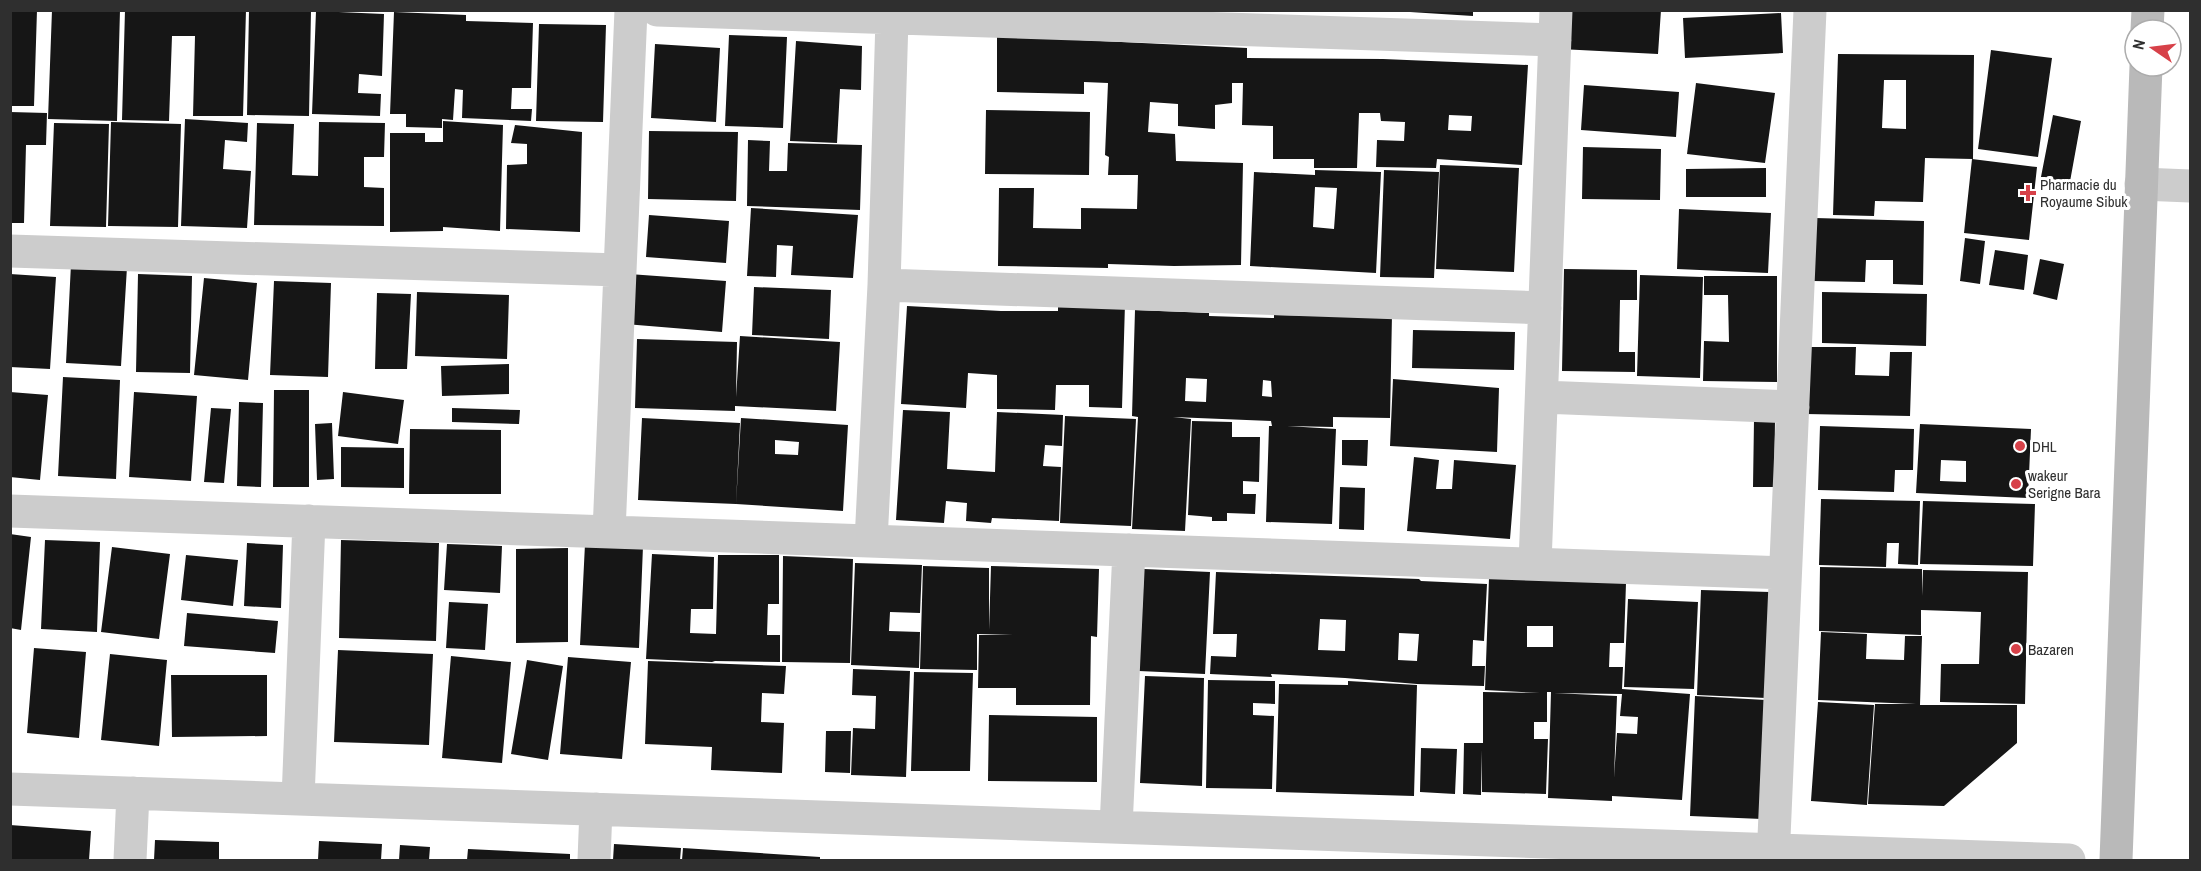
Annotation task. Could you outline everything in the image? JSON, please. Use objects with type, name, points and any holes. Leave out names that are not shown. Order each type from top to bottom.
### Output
[{"type":"street","points":[[609,532],[631,10]]},
{"type":"street","points":[[657,10],[892,19],[1556,25],[1535,564]]},
{"type":"street","points":[[1773,855],[1810,10]]},
{"type":"street","points":[[871,541],[884,285],[892,19]]},
{"type":"street","points":[[2116,861],[2145,78]]},
{"type":"street","points":[[2141,184],[2190,186]]},
{"type":"street","points":[[10,251],[619,270]]},
{"type":"street","points":[[884,285],[1545,308]]},
{"type":"street","points":[[1542,397],[1792,407]]},
{"type":"street","points":[[10,511],[1785,573]]},
{"type":"street","points":[[298,799],[309,522]]},
{"type":"street","points":[[1116,828],[1129,550]]},
{"type":"street","points":[[10,789],[1116,828],[1255,846],[2069,861]]},
{"type":"street","points":[[130,861],[133,793]]},
{"type":"street","points":[[594,861],[596,809]]},
{"type":"building","points":[[10,10],[37,10],[34,106],[10,106]]},
{"type":"building","points":[[52,10],[120,10],[117,121],[48,119]]},
{"type":"building","points":[[125,10],[246,10],[243,116],[193,116],[195,36],[172,36],[169,121],[122,120]]},
{"type":"building","points":[[249,10],[311,10],[309,116],[247,115]]},
{"type":"building","points":[[1410,10],[1473,10],[1473,16],[1410,12]]},
{"type":"building","points":[[1562,10],[1661,10],[1658,54],[1560,49]]},
{"type":"building","points":[[316,11],[384,14],[382,76],[359,74],[358,93],[381,94],[380,116],[312,114]]},
{"type":"building","points":[[394,12],[466,15],[466,21],[533,23],[531,88],[512,88],[511,109],[532,109],[531,121],[462,118],[463,90],[455,89],[453,120],[442,119],[442,128],[406,127],[406,114],[390,114]]},
{"type":"building","points":[[1781,13],[1783,53],[1685,58],[1683,18]]},
{"type":"building","points":[[539,24],[606,25],[603,122],[536,121]]},
{"type":"building","points":[[729,35],[787,37],[783,128],[725,126]]},
{"type":"building","points":[[997,36],[1247,48],[1247,58],[1383,59],[1528,65],[1522,165],[1437,159],[1436,168],[1376,167],[1377,140],[1404,141],[1405,122],[1381,121],[1380,113],[1359,113],[1357,168],[1314,168],[1314,159],[1273,159],[1273,126],[1242,125],[1243,83],[1232,83],[1232,103],[1215,105],[1215,129],[1178,126],[1178,104],[1150,102],[1148,132],[1175,134],[1176,161],[1243,163],[1241,265],[1108,264],[1108,268],[998,266],[999,188],[1034,188],[1033,228],[1081,229],[1081,208],[1137,209],[1138,175],[1108,175],[1109,157],[1105,155],[1108,83],[1084,82],[1084,94],[997,92]],"holes":[[[1449,115],[1472,116],[1471,131],[1448,130]]]},
{"type":"building","points":[[796,41],[862,46],[861,90],[840,89],[837,143],[790,141]]},
{"type":"building","points":[[655,44],[720,48],[716,122],[651,118]]},
{"type":"building","points":[[1991,50],[2052,58],[2038,157],[1978,149]]},
{"type":"building","points":[[1838,54],[1974,55],[1973,159],[1925,158],[1923,202],[1875,201],[1874,216],[1833,215]],"holes":[[[1884,80],[1906,80],[1906,129],[1882,128]]]},
{"type":"building","points":[[1696,83],[1775,93],[1765,163],[1687,154]]},
{"type":"building","points":[[1584,85],[1679,92],[1676,137],[1581,130]]},
{"type":"building","points":[[986,110],[1090,112],[1089,175],[985,174]]},
{"type":"building","points":[[10,112],[47,113],[46,145],[26,145],[24,223],[10,223]]},
{"type":"building","points":[[2053,115],[2081,121],[2069,187],[2040,182]]},
{"type":"building","points":[[185,119],[248,123],[247,142],[225,140],[223,169],[251,171],[247,228],[181,226]]},
{"type":"building","points":[[443,121],[503,125],[500,231],[443,227],[443,231],[390,232],[390,133],[425,133],[425,142],[443,142]]},
{"type":"building","points":[[111,122],[181,124],[178,227],[108,226]]},
{"type":"building","points":[[319,122],[385,123],[384,157],[364,157],[364,187],[384,188],[384,226],[254,225],[257,123],[294,124],[292,175],[318,176]]},
{"type":"building","points":[[54,123],[109,124],[106,227],[50,226]]},
{"type":"building","points":[[515,125],[582,132],[580,232],[506,229],[507,165],[527,164],[527,144],[511,143]]},
{"type":"building","points":[[649,131],[738,132],[736,201],[648,199]]},
{"type":"building","points":[[748,140],[770,141],[769,171],[787,171],[788,143],[862,145],[860,210],[747,206]]},
{"type":"building","points":[[1583,147],[1661,149],[1660,200],[1582,199]]},
{"type":"building","points":[[1972,159],[2037,167],[2029,240],[1964,233]]},
{"type":"building","points":[[1440,165],[1519,168],[1514,272],[1436,269]]},
{"type":"building","points":[[1766,168],[1766,197],[1686,197],[1686,169]]},
{"type":"building","points":[[1315,170],[1381,172],[1376,273],[1250,266],[1254,172],[1315,175]],"holes":[[[1315,187],[1337,188],[1334,229],[1313,227]]]},
{"type":"building","points":[[1384,170],[1439,172],[1434,278],[1380,277]]},
{"type":"building","points":[[751,208],[858,215],[853,278],[791,275],[793,246],[777,245],[776,277],[747,276]]},
{"type":"building","points":[[1679,209],[1771,213],[1768,273],[1677,269]]},
{"type":"building","points":[[649,215],[729,221],[726,263],[646,257]]},
{"type":"building","points":[[1815,218],[1924,221],[1923,285],[1893,284],[1893,260],[1866,260],[1865,282],[1813,281]]},
{"type":"building","points":[[1965,238],[1985,241],[1980,284],[1960,281]]},
{"type":"building","points":[[1995,250],[2028,255],[2024,290],[1989,285]]},
{"type":"building","points":[[2040,259],[2064,264],[2057,300],[2033,294]]},
{"type":"building","points":[[71,264],[127,267],[121,366],[66,363]]},
{"type":"building","points":[[1564,269],[1637,270],[1637,300],[1620,300],[1619,352],[1635,352],[1635,372],[1562,371]]},
{"type":"building","points":[[10,274],[56,277],[50,369],[10,367]]},
{"type":"building","points":[[138,274],[192,276],[190,373],[136,372]]},
{"type":"building","points":[[629,274],[726,281],[722,332],[625,324]]},
{"type":"building","points":[[1640,275],[1703,277],[1700,378],[1637,376]]},
{"type":"building","points":[[1704,276],[1777,276],[1777,382],[1703,381],[1704,341],[1729,342],[1728,295],[1704,295]]},
{"type":"building","points":[[204,278],[257,283],[248,380],[194,375]]},
{"type":"building","points":[[274,281],[331,283],[328,377],[270,375]]},
{"type":"building","points":[[754,287],[831,290],[829,339],[752,335]]},
{"type":"building","points":[[417,292],[509,295],[507,359],[415,356]]},
{"type":"building","points":[[1822,292],[1927,294],[1926,346],[1822,343]]},
{"type":"building","points":[[377,293],[411,294],[407,369],[375,369]]},
{"type":"building","points":[[1058,302],[1125,303],[1122,408],[1089,407],[1089,385],[1056,385],[1055,410],[997,409],[997,375],[968,373],[966,408],[901,404],[907,306],[1001,311],[1058,311]]},
{"type":"building","points":[[1135,310],[1274,318],[1274,315],[1392,314],[1390,418],[1333,417],[1333,427],[1287,426],[1336,429],[1332,524],[1266,522],[1271,421],[1173,417],[1191,419],[1185,531],[1132,529],[1138,417],[1132,416]],"holes":[[[1186,378],[1207,379],[1206,402],[1185,401]],[[1263,380],[1271,381],[1272,397],[1262,396]]]},
{"type":"building","points":[[1413,330],[1515,332],[1514,370],[1412,368]]},
{"type":"building","points":[[740,336],[840,342],[836,411],[735,406],[735,411],[635,408],[637,339],[737,342],[736,397]]},
{"type":"building","points":[[1807,347],[1856,347],[1855,375],[1889,376],[1890,352],[1912,352],[1910,416],[1806,414]]},
{"type":"building","points":[[509,364],[509,394],[442,396],[441,366]]},
{"type":"building","points":[[63,377],[120,380],[116,479],[58,476]]},
{"type":"building","points":[[1393,379],[1499,388],[1497,452],[1390,446]]},
{"type":"building","points":[[274,390],[309,390],[309,487],[273,487]]},
{"type":"building","points":[[10,392],[48,395],[40,480],[10,477]]},
{"type":"building","points":[[134,392],[197,396],[191,481],[129,477]]},
{"type":"building","points":[[343,392],[404,400],[398,444],[338,436]]},
{"type":"building","points":[[239,402],[263,403],[261,487],[237,486]]},
{"type":"building","points":[[211,408],[231,409],[224,483],[204,482]]},
{"type":"building","points":[[452,408],[520,410],[519,424],[452,422]]},
{"type":"building","points":[[903,410],[950,412],[947,469],[995,472],[997,412],[1063,415],[1062,446],[1045,445],[1043,466],[1061,467],[1059,521],[992,518],[991,523],[966,521],[967,503],[946,501],[944,523],[896,520]]},
{"type":"building","points":[[1065,416],[1136,419],[1131,526],[1060,523]]},
{"type":"building","points":[[642,418],[740,423],[736,504],[638,500]]},
{"type":"building","points":[[741,418],[848,425],[843,511],[736,504]],"holes":[[[775,440],[799,442],[798,455],[775,454]]]},
{"type":"building","points":[[1754,420],[1775,421],[1774,487],[1753,487]]},
{"type":"building","points":[[1192,421],[1232,422],[1232,437],[1260,437],[1259,482],[1243,481],[1243,494],[1256,494],[1255,514],[1227,513],[1227,521],[1212,521],[1212,517],[1188,515]]},
{"type":"building","points":[[332,423],[334,479],[317,480],[315,424]]},
{"type":"building","points":[[1920,424],[2031,429],[2028,498],[1916,493]],"holes":[[[1941,460],[1966,461],[1966,482],[1940,481]]]},
{"type":"building","points":[[1820,426],[1914,429],[1913,470],[1895,470],[1894,492],[1818,490]]},
{"type":"building","points":[[410,429],[501,430],[501,494],[409,494]]},
{"type":"building","points":[[1342,440],[1368,440],[1367,466],[1342,465]]},
{"type":"building","points":[[341,447],[404,448],[404,488],[341,487]]},
{"type":"building","points":[[1414,457],[1439,460],[1436,489],[1452,489],[1454,460],[1516,465],[1510,539],[1407,531]]},
{"type":"building","points":[[1340,487],[1365,488],[1364,530],[1339,529]]},
{"type":"building","points":[[1821,499],[1920,501],[1918,565],[1898,564],[1899,543],[1887,543],[1886,567],[1819,565]]},
{"type":"building","points":[[1923,501],[2035,504],[2033,566],[1920,564]]},
{"type":"building","points":[[10,534],[31,537],[21,630],[10,628]]},
{"type":"building","points":[[45,540],[100,542],[97,632],[41,629]]},
{"type":"building","points":[[341,540],[439,543],[436,641],[339,638]]},
{"type":"building","points":[[247,543],[283,545],[281,608],[244,606]]},
{"type":"building","points":[[447,544],[502,546],[500,593],[444,590]]},
{"type":"building","points":[[585,544],[643,546],[639,648],[580,645]]},
{"type":"building","points":[[112,547],[170,554],[159,639],[101,632]]},
{"type":"building","points":[[568,548],[568,642],[516,643],[516,549]]},
{"type":"building","points":[[652,554],[714,557],[713,609],[691,609],[690,633],[716,634],[718,555],[779,555],[779,604],[768,604],[767,635],[780,635],[780,662],[646,659]]},
{"type":"building","points":[[186,555],[238,560],[233,606],[181,600]]},
{"type":"building","points":[[783,556],[853,559],[850,663],[782,662]]},
{"type":"building","points":[[855,563],[922,565],[920,613],[890,612],[889,631],[920,632],[919,668],[851,665]]},
{"type":"building","points":[[923,566],[989,568],[989,630],[991,566],[1099,569],[1097,637],[1091,636],[1090,705],[1016,705],[1016,688],[978,688],[979,635],[1013,635],[977,634],[977,670],[920,669]]},
{"type":"building","points":[[1820,567],[1922,569],[1922,596],[1923,570],[2028,572],[2025,704],[1940,702],[1941,664],[1979,664],[1981,612],[1921,610],[1921,635],[1819,631]]},
{"type":"building","points":[[1144,569],[1210,572],[1205,674],[1139,671]]},
{"type":"building","points":[[1216,572],[1419,579],[1421,581],[1487,584],[1484,641],[1473,640],[1472,666],[1485,666],[1484,686],[1271,674],[1272,677],[1210,674],[1211,656],[1236,657],[1237,634],[1213,634]],"holes":[[[1320,619],[1346,620],[1345,651],[1318,650]],[[1399,633],[1419,634],[1417,661],[1398,660]]]},
{"type":"building","points":[[1489,578],[1626,583],[1624,643],[1610,643],[1609,667],[1623,667],[1622,689],[1690,694],[1682,800],[1612,796],[1612,801],[1548,798],[1551,692],[1547,692],[1547,722],[1534,722],[1534,739],[1548,739],[1546,794],[1482,792],[1482,750],[1481,795],[1463,794],[1464,743],[1483,743],[1483,692],[1540,693],[1485,690]],"holes":[[[1527,626],[1553,626],[1553,647],[1527,647]],[[1554,693],[1622,694],[1620,716],[1638,717],[1637,734],[1617,733],[1614,778],[1617,696]]]},
{"type":"building","points":[[1701,590],[1770,592],[1766,698],[1697,695]]},
{"type":"building","points":[[1628,599],[1698,602],[1694,689],[1624,687]]},
{"type":"building","points":[[449,602],[488,604],[485,650],[446,648]]},
{"type":"building","points":[[187,613],[278,621],[275,653],[184,646]]},
{"type":"building","points":[[1821,632],[1867,634],[1866,659],[1904,660],[1905,636],[1922,636],[1920,705],[2017,705],[2017,743],[1944,806],[1868,804],[1875,704],[1916,704],[1818,700]]},
{"type":"building","points":[[34,648],[86,652],[79,738],[27,733]]},
{"type":"building","points":[[338,650],[433,654],[429,745],[334,742]]},
{"type":"building","points":[[110,654],[167,660],[159,746],[101,740]]},
{"type":"building","points":[[451,656],[511,662],[502,763],[442,758]]},
{"type":"building","points":[[568,657],[631,662],[622,759],[560,754]]},
{"type":"building","points":[[527,660],[563,666],[548,760],[511,754]]},
{"type":"building","points":[[648,661],[786,666],[784,694],[762,693],[761,722],[784,723],[782,773],[711,770],[712,747],[645,744]]},
{"type":"building","points":[[853,669],[910,671],[906,777],[851,775],[853,728],[875,729],[876,696],[852,695]]},
{"type":"building","points":[[914,672],[973,673],[970,771],[911,771]]},
{"type":"building","points":[[171,675],[267,675],[267,736],[172,737]]},
{"type":"building","points":[[1145,676],[1204,678],[1202,786],[1140,783]]},
{"type":"building","points":[[1208,680],[1275,681],[1275,704],[1253,703],[1253,715],[1274,716],[1272,789],[1206,788]]},
{"type":"building","points":[[1348,681],[1417,685],[1414,796],[1276,792],[1279,684],[1348,685]]},
{"type":"building","points":[[1695,696],[1766,700],[1762,819],[1690,816]]},
{"type":"building","points":[[1818,702],[1874,705],[1867,805],[1811,801]]},
{"type":"building","points":[[989,715],[1097,717],[1097,782],[988,781]]},
{"type":"building","points":[[826,731],[851,731],[850,773],[825,772]]},
{"type":"building","points":[[1421,748],[1457,749],[1455,794],[1420,792]]},
{"type":"building","points":[[10,825],[91,831],[89,860],[10,860]]},
{"type":"building","points":[[155,840],[219,842],[219,860],[154,860]]},
{"type":"building","points":[[319,841],[382,844],[381,860],[318,860]]},
{"type":"building","points":[[614,844],[681,848],[680,860],[613,860]]},
{"type":"building","points":[[400,845],[430,847],[429,860],[399,860]]},
{"type":"building","points":[[683,848],[820,857],[820,860],[682,860]]},
{"type":"building","points":[[468,849],[570,854],[570,860],[467,860]]},
{"type":"place","name":"Pharmacie du Royaume Sibuk","points":[[2028,193]]},
{"type":"place","name":"DHL","points":[[2020,446]]},
{"type":"place","name":"wakeur Serigne Bara","points":[[2016,484]]},
{"type":"place","name":"Bazaren","points":[[2016,649]]}]
